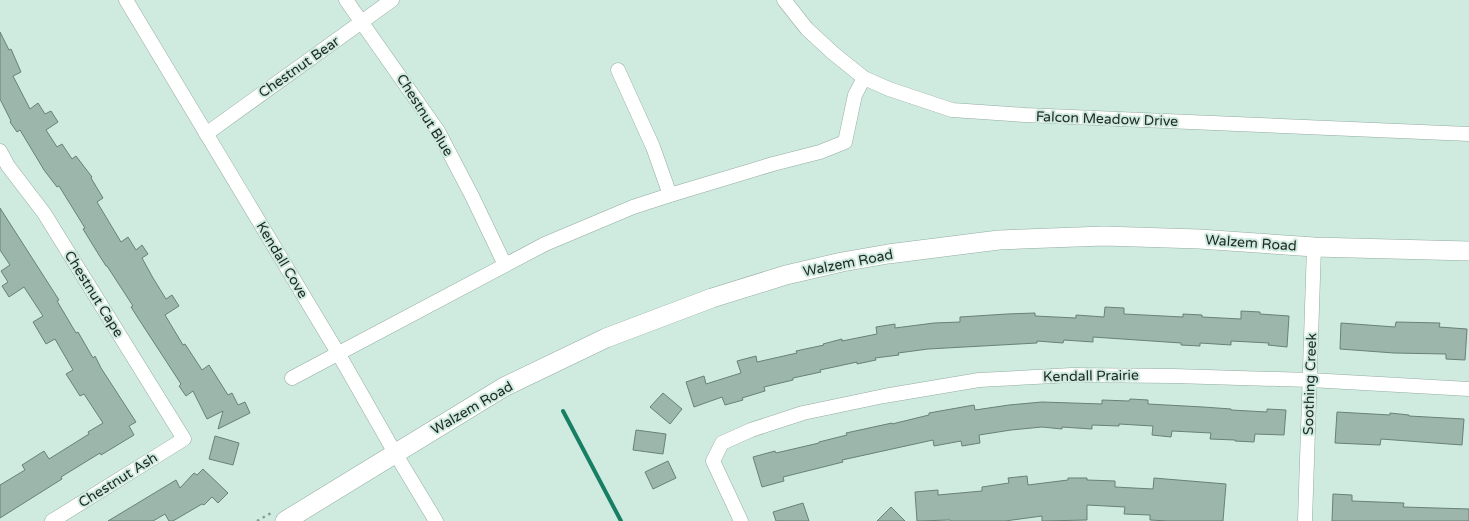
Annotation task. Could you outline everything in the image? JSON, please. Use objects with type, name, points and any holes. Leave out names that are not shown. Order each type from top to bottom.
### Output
[{"type":"street","name":"Kendall Cove","points":[[126,0],[338,353],[436,521]]},
{"type":"street","name":"Chestnut Blue","points":[[346,0],[438,131],[505,265]]},
{"type":"street","name":"Chestnut Bear","points":[[206,134],[392,0]]},
{"type":"street","name":"Falcon Meadow Drive","points":[[784,0],[807,29],[833,54],[864,78],[889,89],[952,110],[1025,115],[1469,134]]},
{"type":"street","points":[[618,70],[653,147],[670,195]]},
{"type":"street","points":[[292,378],[545,244],[634,207],[773,164],[820,152],[846,142],[855,95],[864,78]]},
{"type":"street","name":"Chestnut Cape","points":[[0,151],[8,166],[44,213],[184,439]]},
{"type":"street","name":"Walzem Road","points":[[285,521],[504,387],[606,338],[712,298],[786,275],[842,262],[888,254],[999,240],[1104,236],[1199,239],[1314,247],[1469,251]]},
{"type":"street","name":"Soothing Creek","points":[[1305,521],[1314,247]]},
{"type":"street","name":"Kendall Prairie","points":[[741,521],[713,461],[722,443],[750,430],[803,413],[884,396],[979,380],[1072,375],[1310,380],[1469,389]]},
{"type":"street","name":"Chestnut Ash","points":[[52,521],[184,439]]},
{"type":"building","points":[[0,32],[9,50],[11,49],[21,72],[13,76],[30,109],[38,103],[45,114],[51,111],[58,122],[46,130],[57,147],[62,144],[72,159],[76,156],[92,177],[103,198],[97,202],[121,242],[128,237],[136,250],[142,245],[148,254],[142,258],[153,278],[166,299],[172,295],[179,306],[165,315],[183,345],[185,344],[202,370],[209,365],[228,395],[232,393],[238,405],[245,402],[250,413],[218,429],[223,411],[207,419],[193,391],[186,396],[179,386],[181,384],[131,307],[133,306],[99,255],[59,186],[57,187],[44,170],[20,130],[17,132],[10,122],[0,99]]},
{"type":"building","points":[[0,208],[59,300],[57,301],[76,333],[78,332],[93,358],[95,356],[136,422],[129,426],[134,435],[61,477],[62,479],[0,518],[0,485],[25,470],[22,465],[44,451],[49,459],[103,423],[84,394],[80,396],[66,374],[73,370],[55,339],[46,344],[33,322],[43,316],[24,287],[9,297],[2,286],[8,282],[1,271],[10,265],[0,250]]},
{"type":"building","points":[[1105,307],[1124,308],[1124,314],[1183,317],[1183,314],[1241,319],[1241,311],[1289,316],[1287,347],[1268,345],[1269,343],[1231,341],[1231,345],[1200,343],[1200,346],[1093,337],[1093,342],[1064,340],[1063,343],[1037,341],[1037,343],[928,349],[898,353],[899,355],[875,358],[876,360],[820,370],[821,372],[764,387],[765,391],[742,398],[743,400],[725,405],[722,397],[694,407],[686,382],[704,376],[706,384],[741,373],[737,361],[756,356],[757,362],[797,353],[796,351],[842,339],[842,341],[877,334],[876,327],[895,324],[895,328],[960,322],[960,317],[1007,314],[1035,313],[1035,316],[1076,318],[1076,315],[1104,317]]},
{"type":"building","points":[[1396,322],[1440,323],[1439,327],[1467,329],[1465,360],[1446,359],[1446,354],[1340,349],[1341,323],[1395,327]]},
{"type":"building","points":[[663,393],[682,409],[670,424],[650,407]]},
{"type":"building","points":[[1130,399],[1148,400],[1148,404],[1231,410],[1267,412],[1267,409],[1286,410],[1284,435],[1255,434],[1254,442],[1210,439],[1211,433],[1172,431],[1171,437],[1152,435],[1153,426],[1119,424],[1119,426],[1092,425],[1092,429],[1042,427],[1011,430],[979,435],[980,443],[962,446],[961,441],[934,446],[933,440],[842,460],[843,462],[783,477],[784,481],[762,487],[753,457],[819,443],[847,435],[846,433],[892,424],[929,415],[929,413],[974,405],[975,410],[1042,402],[1102,404],[1102,400],[1129,401]]},
{"type":"building","points":[[1337,412],[1390,415],[1390,413],[1464,419],[1462,445],[1381,439],[1380,445],[1335,443]]},
{"type":"building","points":[[636,430],[666,434],[663,454],[633,450]]},
{"type":"building","points":[[215,436],[239,443],[233,465],[209,459]]},
{"type":"building","points":[[668,461],[676,478],[653,489],[645,472]]},
{"type":"building","points":[[203,469],[228,493],[218,503],[212,497],[204,505],[202,504],[173,521],[169,521],[165,514],[153,521],[108,521],[176,480],[180,488],[194,473],[197,475]]},
{"type":"building","points":[[1027,476],[1028,485],[1068,480],[1068,478],[1115,481],[1115,487],[1153,489],[1154,478],[1226,484],[1223,521],[1150,520],[1150,515],[1124,514],[1125,507],[1087,505],[1087,520],[1042,521],[1042,516],[1005,521],[917,521],[915,492],[938,490],[938,495],[982,491],[982,487],[1009,483],[1008,478]]},
{"type":"building","points":[[1333,494],[1352,495],[1352,501],[1404,503],[1403,507],[1469,509],[1469,521],[1332,521]]},
{"type":"building","points":[[803,503],[809,521],[776,521],[773,512]]},
{"type":"building","points":[[891,507],[905,521],[877,521]]},
{"type":"waterway","points":[[563,411],[621,521]]}]
